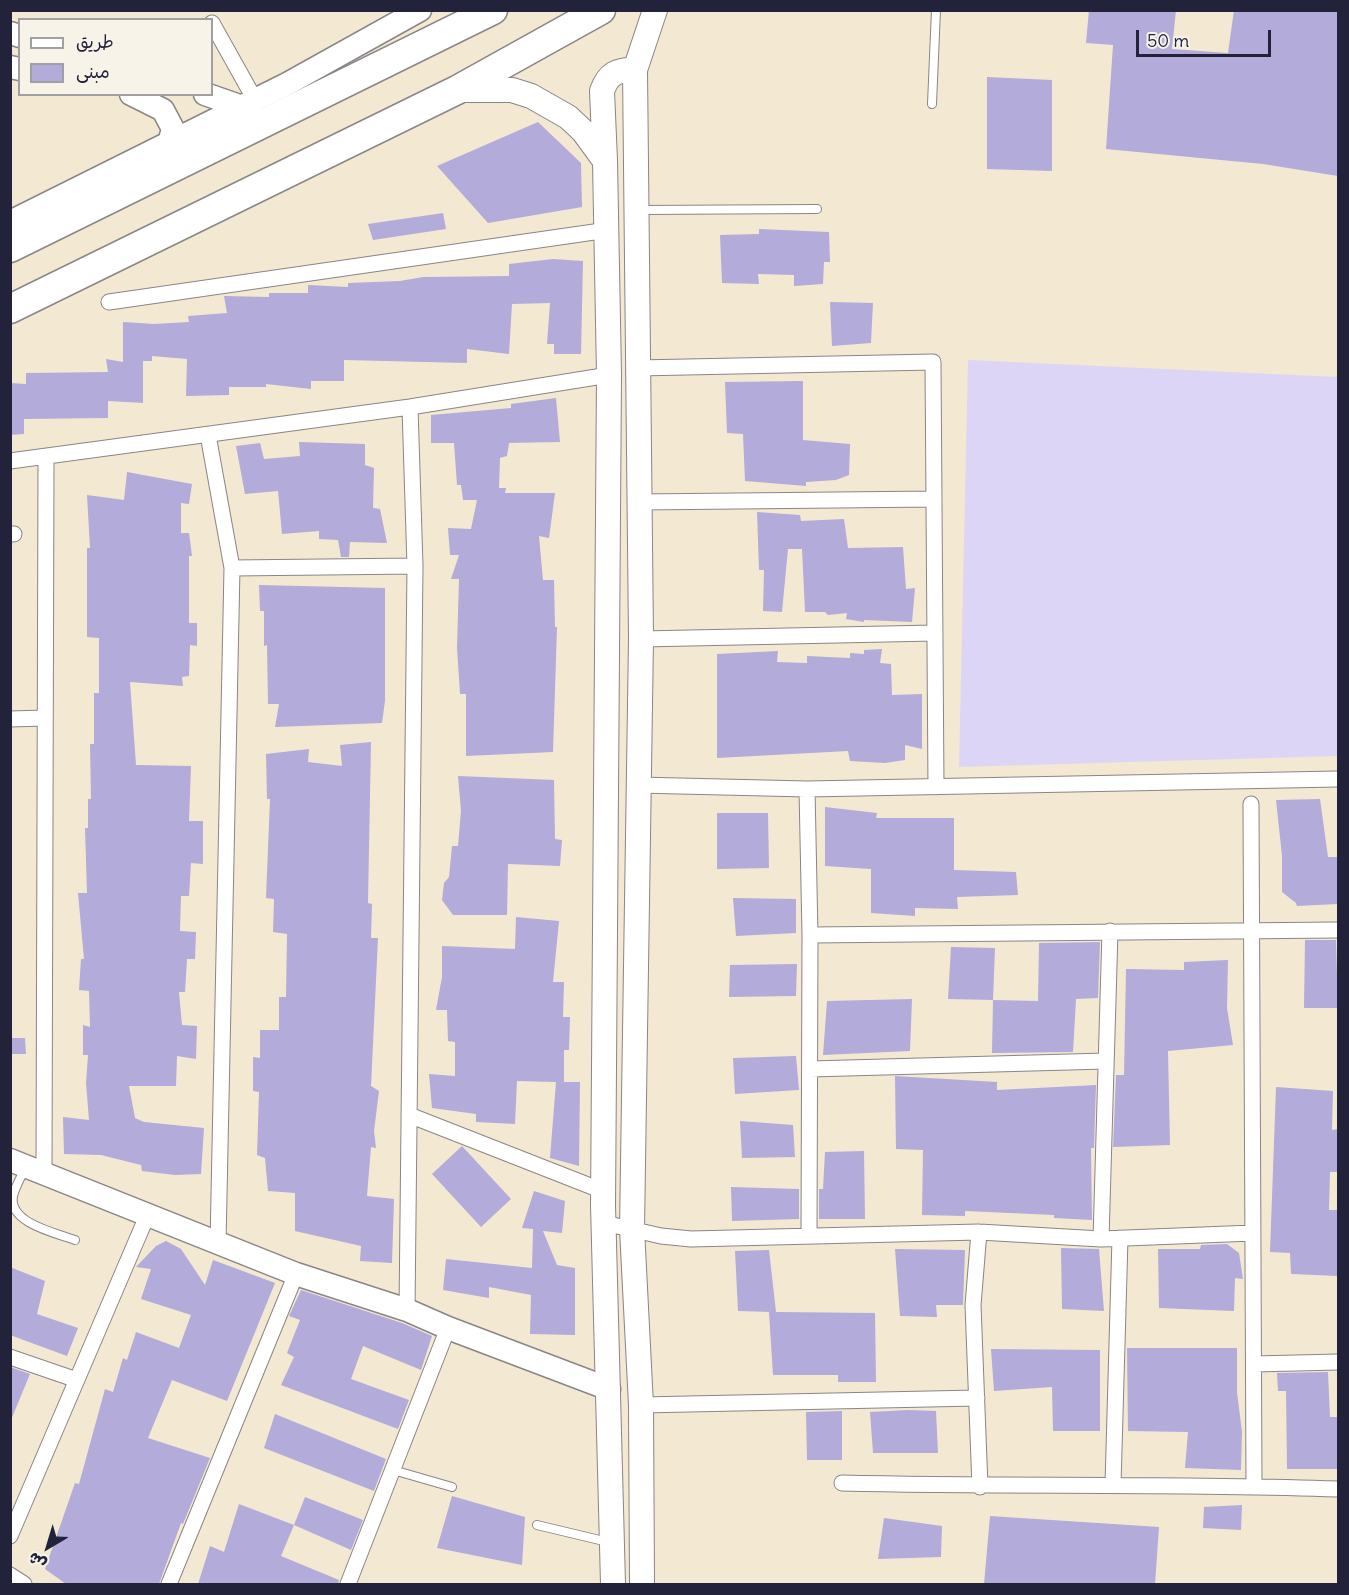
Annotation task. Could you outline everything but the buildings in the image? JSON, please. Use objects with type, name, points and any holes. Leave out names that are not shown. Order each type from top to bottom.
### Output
[{"type":"highway","points":[[10,248],[493,10]]},
{"type":"highway","points":[[10,309],[457,90],[601,10]]},
{"type":"main road","points":[[642,1584],[641,1405],[632,1228],[641,639],[635,70],[655,10]]},
{"type":"main road","points":[[10,222],[247,104],[410,13]]},
{"type":"main road","points":[[614,1584],[603,1224],[609,375],[608,230],[602,91],[605,81],[613,73],[624,69],[635,70]]},
{"type":"main road","points":[[457,90],[512,90],[531,96],[568,117],[583,131],[605,161]]},
{"type":"main road","points":[[129,190],[169,143],[173,129],[163,110],[135,96]]},
{"type":"main road","points":[[213,96],[247,104],[261,111],[303,105]]},
{"type":"main road","points":[[27,1166],[296,1274],[407,1310],[447,1328],[609,1389]]},
{"type":"street","points":[[213,26],[247,104]]},
{"type":"street","points":[[109,302],[608,230]]},
{"type":"street","points":[[637,368],[933,362],[936,787]]},
{"type":"street","points":[[10,461],[410,407],[609,375]]},
{"type":"street","points":[[407,1310],[415,566],[410,407]]},
{"type":"street","points":[[208,435],[232,568],[218,1244]]},
{"type":"street","points":[[27,1166],[45,718],[46,457]]},
{"type":"street","points":[[639,502],[934,499]]},
{"type":"street","points":[[232,568],[415,566]]},
{"type":"street","points":[[641,639],[935,633]]},
{"type":"street","points":[[10,719],[45,718]]},
{"type":"street","points":[[637,785],[807,789],[1338,779]]},
{"type":"street","points":[[807,789],[810,935],[809,1235]]},
{"type":"street","points":[[1251,804],[1254,1486]]},
{"type":"street","points":[[810,935],[1252,929],[1338,930]]},
{"type":"street","points":[[1101,1239],[1110,931]]},
{"type":"street","points":[[810,1069],[1106,1061]]},
{"type":"street","points":[[409,1115],[603,1191]]},
{"type":"street","points":[[10,1536],[147,1216]]},
{"type":"street","points":[[603,1224],[632,1228],[661,1236],[691,1239],[979,1232],[1101,1239],[1253,1233]]},
{"type":"street","points":[[979,1232],[973,1305],[980,1487]]},
{"type":"street","points":[[1113,1485],[1120,1238]]},
{"type":"street","points":[[169,1584],[296,1274]]},
{"type":"street","points":[[348,1584],[447,1328]]},
{"type":"street","points":[[10,1357],[77,1380]]},
{"type":"street","points":[[1254,1364],[1338,1362]]},
{"type":"street","points":[[641,1405],[977,1398]]},
{"type":"street","points":[[842,1482],[980,1487],[1113,1485],[1338,1489]]},
{"type":"street","points":[[10,1575],[24,1584]]},
{"type":"lane","points":[[932,104],[936,10]]},
{"type":"lane","points":[[636,210],[817,209]]},
{"type":"lane","points":[[27,1166],[13,1196],[14,1210],[23,1219],[75,1240]]},
{"type":"lane","points":[[393,1470],[452,1487]]},
{"type":"lane","points":[[537,1525],[613,1543]]},
{"type":"shaded area","points":[[968,360],[1338,377],[1338,756],[959,767]]}]
